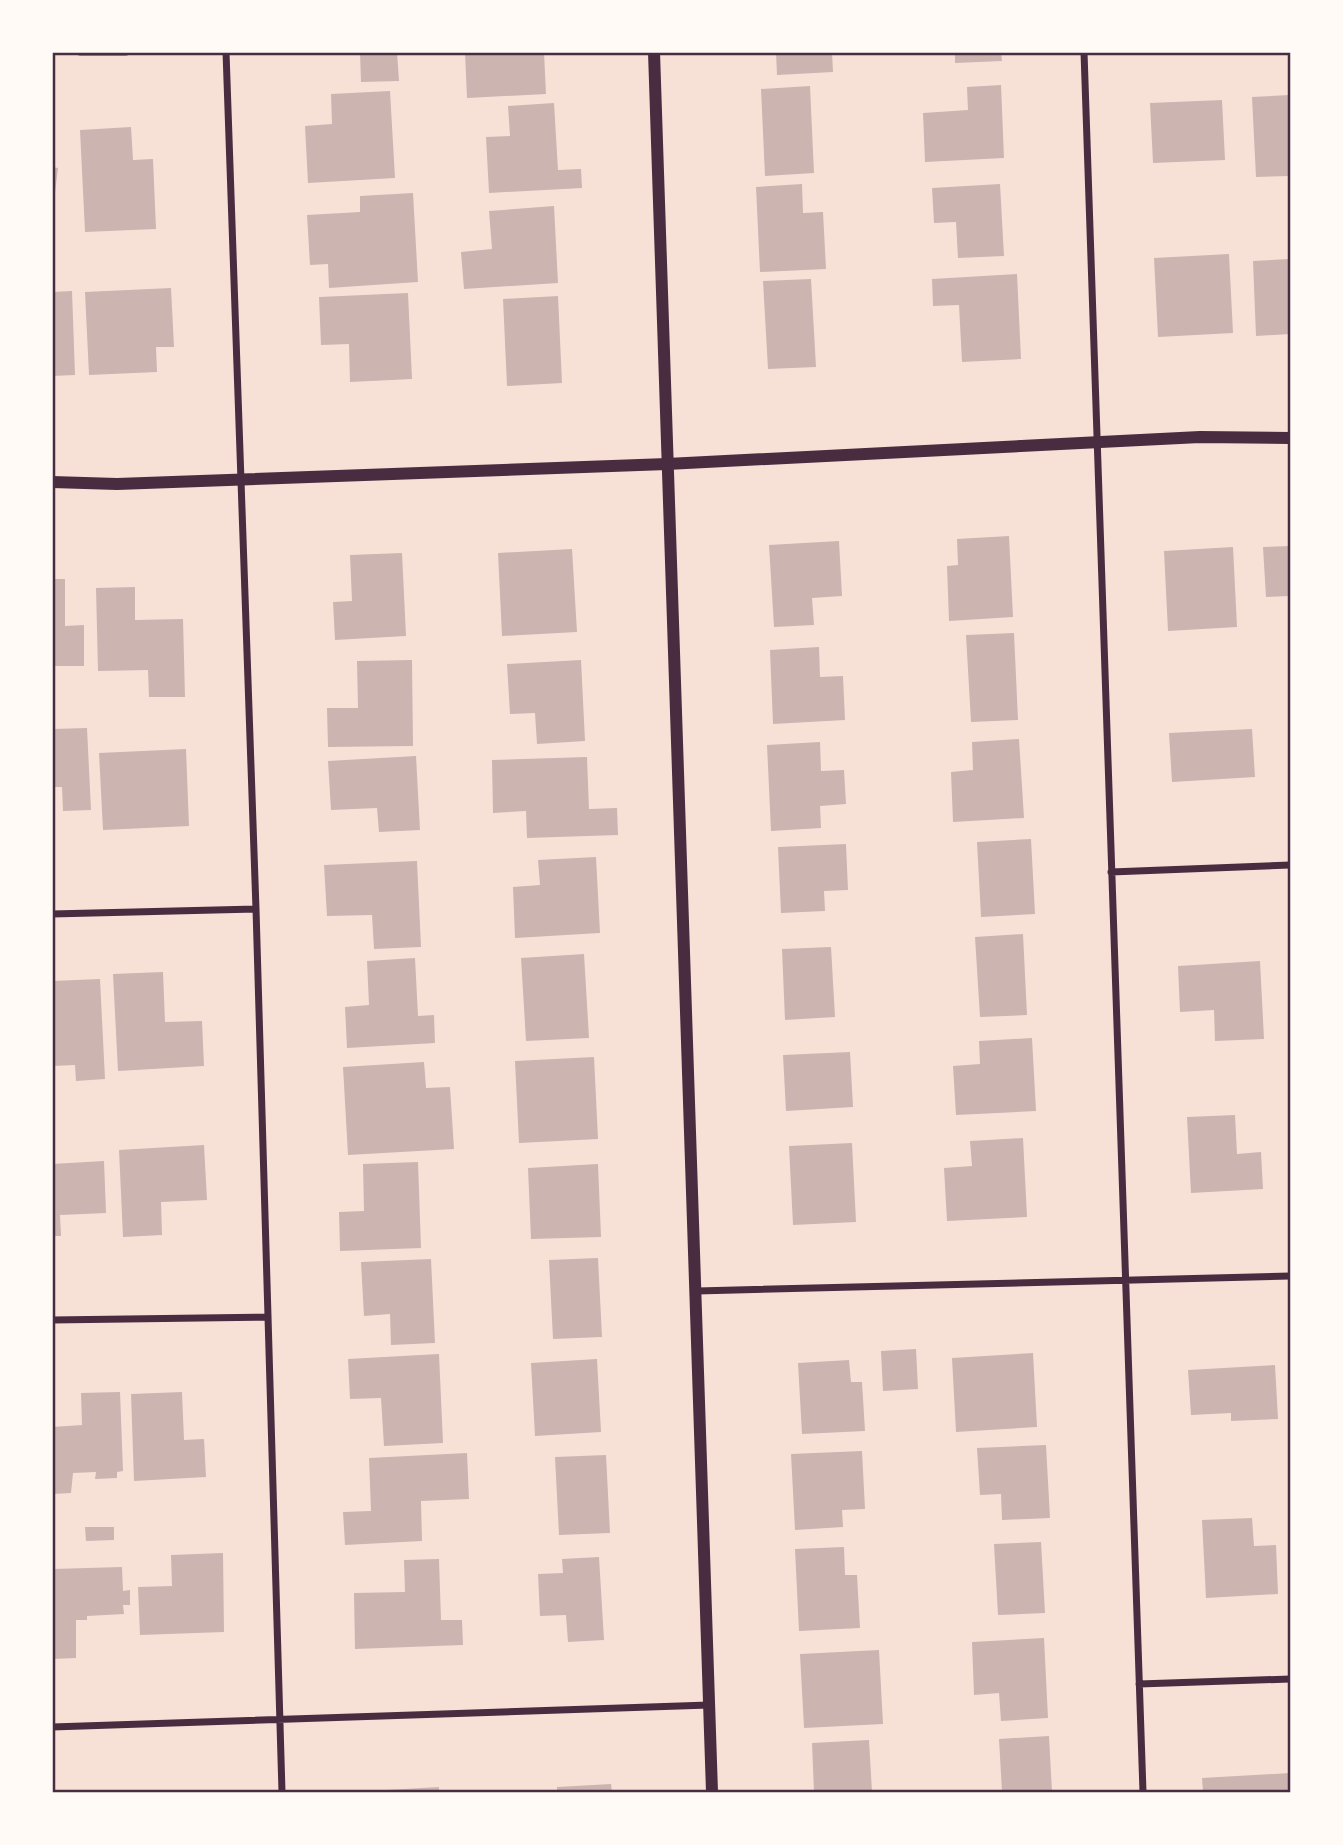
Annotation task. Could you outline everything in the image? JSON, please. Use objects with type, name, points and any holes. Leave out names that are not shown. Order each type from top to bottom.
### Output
[{"type":"street","points":[[80,52],[127,52]]},
{"type":"street","points":[[226,52],[256,909],[282,1793]]},
{"type":"street","points":[[654,52],[712,1793]]},
{"type":"street","points":[[1084,52],[1143,1793]]},
{"type":"street","points":[[52,481],[117,484],[667,464],[1200,437],[1290,438]]},
{"type":"street","points":[[1111,872],[1290,865]]},
{"type":"street","points":[[52,914],[256,909]]},
{"type":"street","points":[[697,1291],[1125,1278],[1290,1276]]},
{"type":"street","points":[[52,1320],[266,1317]]},
{"type":"street","points":[[1139,1684],[1290,1679]]},
{"type":"street","points":[[52,1727],[709,1705]]},
{"type":"building","points":[[360,52],[397,52],[399,81],[361,82]]},
{"type":"building","points":[[465,52],[544,52],[546,94],[467,98]]},
{"type":"building","points":[[776,52],[832,52],[833,72],[777,75]]},
{"type":"building","points":[[955,52],[1001,52],[1002,61],[955,63]]},
{"type":"building","points":[[1001,85],[1004,158],[925,162],[923,113],[968,110],[967,87]]},
{"type":"building","points":[[810,86],[814,173],[765,176],[761,89]]},
{"type":"building","points":[[390,91],[395,178],[308,183],[305,126],[332,124],[331,94]]},
{"type":"building","points":[[1290,95],[1290,176],[1256,177],[1252,97]]},
{"type":"building","points":[[1222,100],[1225,160],[1153,163],[1150,103]]},
{"type":"building","points":[[554,103],[558,170],[581,169],[582,188],[489,193],[486,137],[510,136],[508,106]]},
{"type":"building","points":[[131,127],[133,160],[153,159],[156,229],[85,232],[80,130]]},
{"type":"building","points":[[52,167],[58,168],[54,201],[52,200]]},
{"type":"building","points":[[802,184],[803,213],[823,212],[826,269],[760,272],[756,187]]},
{"type":"building","points":[[1000,184],[1004,256],[958,258],[956,222],[934,223],[932,188]]},
{"type":"building","points":[[413,193],[418,282],[329,288],[328,264],[310,265],[307,215],[360,212],[360,196]]},
{"type":"building","points":[[554,206],[558,283],[464,289],[461,252],[492,249],[489,211]]},
{"type":"building","points":[[1229,254],[1233,333],[1158,337],[1154,258]]},
{"type":"building","points":[[1290,259],[1290,334],[1256,336],[1253,261]]},
{"type":"building","points":[[1017,274],[1021,359],[962,362],[959,305],[933,306],[932,279]]},
{"type":"building","points":[[811,279],[816,367],[768,369],[763,281]]},
{"type":"building","points":[[171,288],[174,347],[156,347],[157,372],[89,375],[85,292]]},
{"type":"building","points":[[72,291],[75,375],[52,376],[52,292]]},
{"type":"building","points":[[408,293],[412,379],[350,382],[349,344],[321,345],[319,297]]},
{"type":"building","points":[[558,296],[562,383],[507,386],[503,299]]},
{"type":"building","points":[[1009,536],[1013,617],[949,621],[947,566],[958,565],[957,539]]},
{"type":"building","points":[[839,541],[842,596],[812,598],[814,625],[774,627],[769,545]]},
{"type":"building","points":[[1290,546],[1290,596],[1266,597],[1263,547]]},
{"type":"building","points":[[1233,547],[1237,627],[1168,631],[1164,551]]},
{"type":"building","points":[[572,549],[577,632],[502,636],[498,553]]},
{"type":"building","points":[[402,553],[406,636],[335,640],[333,602],[352,601],[350,555]]},
{"type":"building","points":[[52,579],[65,579],[65,626],[84,625],[84,666],[52,666]]},
{"type":"building","points":[[135,587],[135,620],[183,619],[185,697],[149,697],[148,670],[98,671],[96,588]]},
{"type":"building","points":[[1014,633],[1018,720],[971,722],[966,635]]},
{"type":"building","points":[[819,647],[820,677],[843,676],[845,720],[773,724],[770,650]]},
{"type":"building","points":[[412,660],[413,746],[328,747],[327,708],[358,708],[357,661]]},
{"type":"building","points":[[581,660],[585,741],[537,744],[535,713],[510,714],[507,664]]},
{"type":"building","points":[[87,728],[91,810],[63,811],[62,787],[52,787],[52,729]]},
{"type":"building","points":[[1252,729],[1255,777],[1172,782],[1169,733]]},
{"type":"building","points":[[1019,739],[1024,818],[953,822],[951,772],[973,770],[972,742]]},
{"type":"building","points":[[820,742],[821,771],[844,770],[846,804],[820,806],[821,828],[771,831],[767,745]]},
{"type":"building","points":[[186,749],[189,826],[103,830],[99,753]]},
{"type":"building","points":[[416,756],[420,830],[379,832],[377,808],[331,810],[328,761]]},
{"type":"building","points":[[587,757],[589,809],[617,808],[618,835],[527,838],[526,811],[493,813],[492,760]]},
{"type":"building","points":[[1031,839],[1035,914],[981,917],[977,842]]},
{"type":"building","points":[[846,844],[848,890],[824,891],[825,911],[781,913],[778,847]]},
{"type":"building","points":[[596,857],[600,933],[515,938],[513,887],[540,885],[538,860]]},
{"type":"building","points":[[417,861],[421,947],[374,949],[372,915],[327,916],[324,865]]},
{"type":"building","points":[[1023,934],[1027,1015],[980,1017],[975,937]]},
{"type":"building","points":[[831,947],[835,1017],[785,1020],[782,949]]},
{"type":"building","points":[[584,954],[589,1038],[526,1041],[521,958]]},
{"type":"building","points":[[415,958],[418,1016],[434,1015],[435,1043],[347,1048],[345,1007],[369,1005],[367,961]]},
{"type":"building","points":[[1260,961],[1264,1039],[1215,1041],[1214,1010],[1180,1012],[1178,966]]},
{"type":"building","points":[[163,972],[165,1022],[202,1021],[204,1066],[118,1071],[113,974]]},
{"type":"building","points":[[100,979],[105,1079],[76,1081],[75,1065],[52,1066],[52,981]]},
{"type":"building","points":[[1032,1038],[1036,1111],[956,1115],[953,1066],[980,1064],[979,1041]]},
{"type":"building","points":[[850,1052],[853,1107],[786,1111],[783,1055]]},
{"type":"building","points":[[594,1057],[598,1139],[519,1143],[515,1061]]},
{"type":"building","points":[[424,1062],[426,1088],[450,1087],[454,1149],[348,1155],[343,1067]]},
{"type":"building","points":[[1235,1115],[1237,1154],[1261,1152],[1263,1189],[1191,1193],[1187,1117]]},
{"type":"building","points":[[1023,1138],[1027,1217],[947,1221],[944,1168],[972,1166],[970,1141]]},
{"type":"building","points":[[852,1143],[856,1222],[793,1225],[789,1146]]},
{"type":"building","points":[[204,1145],[207,1200],[161,1202],[162,1235],[123,1237],[119,1150]]},
{"type":"building","points":[[104,1161],[106,1213],[60,1215],[61,1236],[52,1236],[52,1164]]},
{"type":"building","points":[[418,1162],[421,1248],[340,1251],[339,1212],[364,1211],[363,1164]]},
{"type":"building","points":[[598,1164],[601,1237],[531,1239],[528,1168]]},
{"type":"building","points":[[598,1258],[602,1337],[553,1339],[549,1260]]},
{"type":"building","points":[[431,1259],[435,1343],[391,1345],[390,1314],[364,1316],[361,1262]]},
{"type":"building","points":[[916,1349],[918,1389],[883,1391],[881,1351]]},
{"type":"building","points":[[1033,1353],[1037,1427],[956,1432],[952,1358]]},
{"type":"building","points":[[439,1354],[443,1443],[384,1446],[381,1398],[350,1399],[348,1359]]},
{"type":"building","points":[[597,1359],[601,1432],[535,1436],[531,1363]]},
{"type":"building","points":[[849,1360],[851,1382],[862,1382],[865,1431],[802,1434],[798,1363]]},
{"type":"building","points":[[1275,1365],[1278,1419],[1231,1421],[1231,1413],[1191,1415],[1188,1370]]},
{"type":"building","points":[[120,1392],[123,1471],[117,1472],[117,1478],[95,1479],[96,1472],[73,1473],[71,1493],[52,1494],[52,1427],[82,1425],[81,1393]]},
{"type":"building","points":[[182,1392],[184,1440],[204,1439],[206,1477],[134,1481],[131,1394]]},
{"type":"building","points":[[1046,1445],[1050,1518],[1002,1520],[1001,1494],[980,1495],[977,1448]]},
{"type":"building","points":[[862,1451],[865,1509],[842,1510],[843,1527],[795,1530],[791,1454]]},
{"type":"building","points":[[467,1453],[469,1499],[421,1501],[422,1541],[345,1545],[343,1512],[371,1511],[369,1458]]},
{"type":"building","points":[[606,1455],[610,1533],[559,1535],[555,1457]]},
{"type":"building","points":[[1252,1518],[1254,1546],[1276,1545],[1278,1594],[1206,1598],[1202,1520]]},
{"type":"building","points":[[85,1527],[114,1527],[114,1540],[86,1541]]},
{"type":"building","points":[[1041,1542],[1045,1613],[998,1615],[994,1544]]},
{"type":"building","points":[[844,1547],[845,1575],[857,1575],[860,1628],[799,1631],[795,1549]]},
{"type":"building","points":[[223,1553],[224,1632],[140,1635],[138,1587],[172,1586],[171,1555]]},
{"type":"building","points":[[599,1557],[604,1640],[568,1642],[566,1615],[540,1616],[538,1574],[563,1573],[562,1559]]},
{"type":"building","points":[[439,1559],[441,1620],[462,1620],[463,1645],[355,1649],[354,1593],[405,1592],[404,1560]]},
{"type":"building","points":[[122,1567],[123,1591],[130,1590],[130,1605],[123,1605],[124,1614],[87,1616],[87,1620],[76,1620],[76,1658],[52,1659],[52,1569]]},
{"type":"building","points":[[1044,1638],[1048,1718],[1001,1721],[999,1693],[974,1695],[972,1642]]},
{"type":"building","points":[[879,1650],[883,1724],[804,1728],[800,1654]]},
{"type":"building","points":[[1049,1736],[1052,1792],[1002,1792],[999,1739]]},
{"type":"building","points":[[869,1740],[872,1792],[814,1792],[812,1743]]},
{"type":"building","points":[[1290,1773],[1290,1792],[1203,1792],[1202,1778]]},
{"type":"building","points":[[611,1784],[612,1792],[557,1792],[557,1787]]},
{"type":"building","points":[[439,1787],[439,1792],[386,1792],[386,1790]]}]
